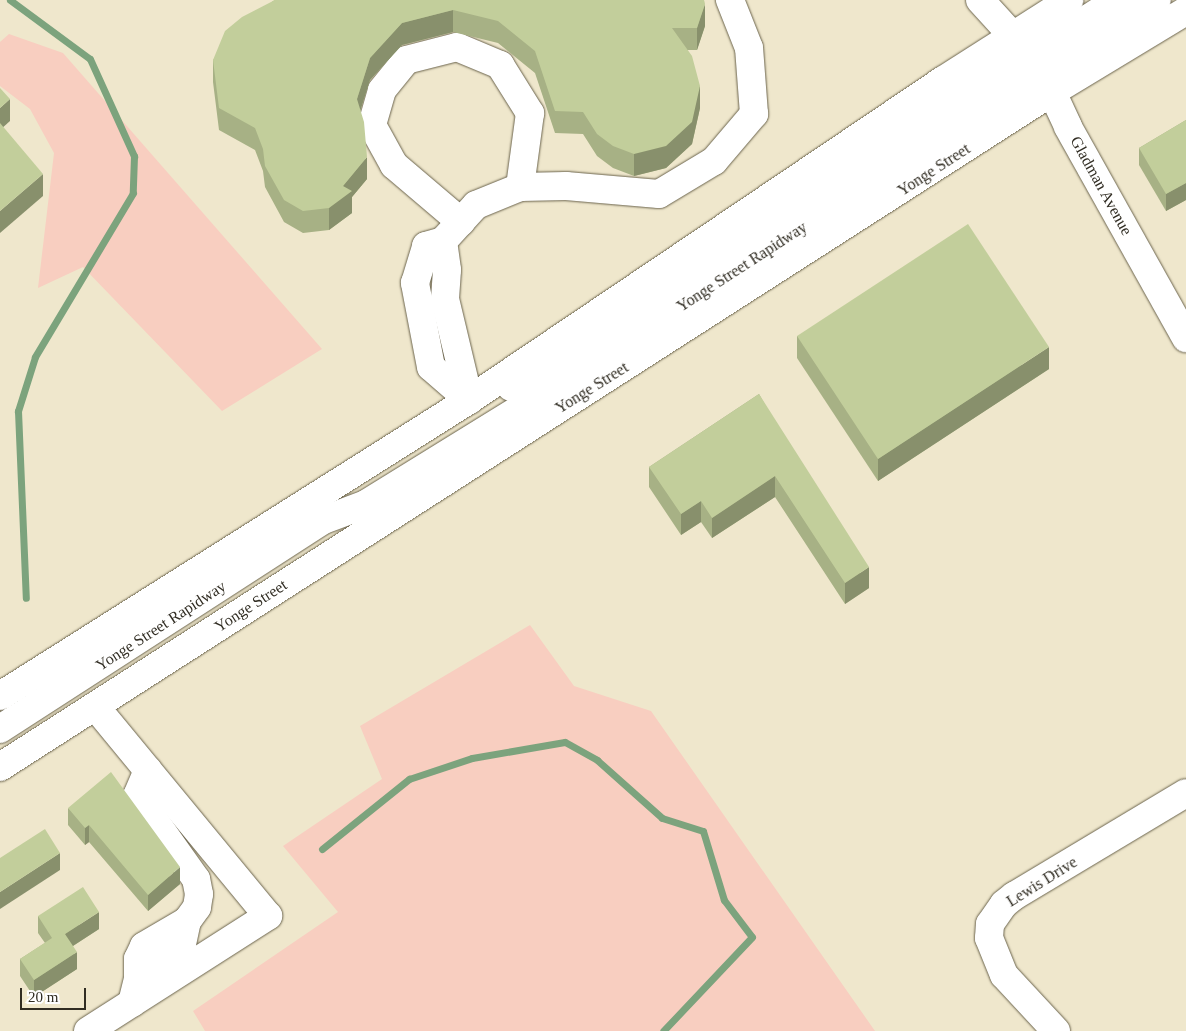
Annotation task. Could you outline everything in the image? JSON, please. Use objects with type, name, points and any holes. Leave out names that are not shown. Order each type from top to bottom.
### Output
[{"type":"main road","points":[[469,400],[431,367],[423,340],[415,283],[426,246],[452,231],[476,205],[520,187],[566,186],[659,194],[714,161],[754,114],[749,48],[730,0]]},
{"type":"main road","points":[[980,0],[1033,65]]},
{"type":"main road","points":[[1006,0],[1033,65]]},
{"type":"main road","name":"Yonge Street","points":[[0,767],[95,706],[1033,65],[1069,0]]},
{"type":"main road","name":"Yonge Street Rapidway","points":[[1033,65],[1117,0]]},
{"type":"main road","name":"Yonge Street Rapidway","points":[[0,729],[321,522],[352,488],[1033,65],[1157,0]]},
{"type":"main road","name":"Yonge Street","points":[[0,696],[469,400],[1033,65],[1186,11]]},
{"type":"main road","points":[[452,231],[394,165],[372,126],[382,90],[406,60],[456,47],[500,65],[530,113],[520,187]]},
{"type":"main road","name":"Gladman Avenue","points":[[1033,65],[1186,338]]},
{"type":"main road","points":[[95,706],[268,916],[135,991]]},
{"type":"main road","points":[[88,1031],[135,991],[182,944],[187,921],[198,907],[196,879],[137,796],[148,770]]},
{"type":"main road","name":"Lewis Drive","points":[[1056,1031],[1004,975],[989,938],[990,924],[1004,904],[1014,896],[1186,793]]},
{"type":"shaded area","points":[[9,34],[63,53],[322,349],[222,411],[83,267],[38,288],[54,153],[30,109],[0,86],[0,42]]},
{"type":"shaded area","points":[[530,625],[574,686],[651,711],[875,1031],[205,1031],[193,1011],[338,912],[283,846],[382,779],[360,726]]},
{"type":"building","points":[[274,0],[704,0],[705,4],[697,28],[672,28],[692,56],[700,86],[692,122],[666,146],[634,154],[613,146],[597,134],[583,112],[555,111],[535,51],[498,21],[453,10],[402,23],[370,58],[357,99],[364,122],[367,157],[343,186],[352,191],[329,208],[303,211],[284,200],[265,166],[263,149],[255,128],[219,108],[213,60],[225,31],[242,17]]},
{"type":"building","points":[[0,88],[10,99],[0,108]]},
{"type":"building","points":[[1186,120],[1186,183],[1166,194],[1139,148]]},
{"type":"building","points":[[0,123],[43,174],[0,211]]},
{"type":"building","points":[[968,224],[1049,347],[878,459],[797,336]]},
{"type":"building","points":[[759,394],[869,567],[845,583],[775,476],[712,518],[701,501],[681,514],[649,467]]},
{"type":"building","points":[[111,772],[180,867],[148,895],[89,825],[85,828],[68,808]]},
{"type":"building","points":[[45,829],[60,853],[0,892],[0,858]]},
{"type":"building","points":[[83,887],[99,912],[65,934],[77,952],[34,980],[20,959],[52,938],[38,916]]},
{"type":"waterway","points":[[10,0],[90,59],[134,156],[133,193],[35,357],[18,411],[26,598]]},
{"type":"waterway","points":[[322,849],[409,779],[472,758],[565,742],[597,760],[662,818],[703,831],[724,900],[752,937],[663,1031]]}]
